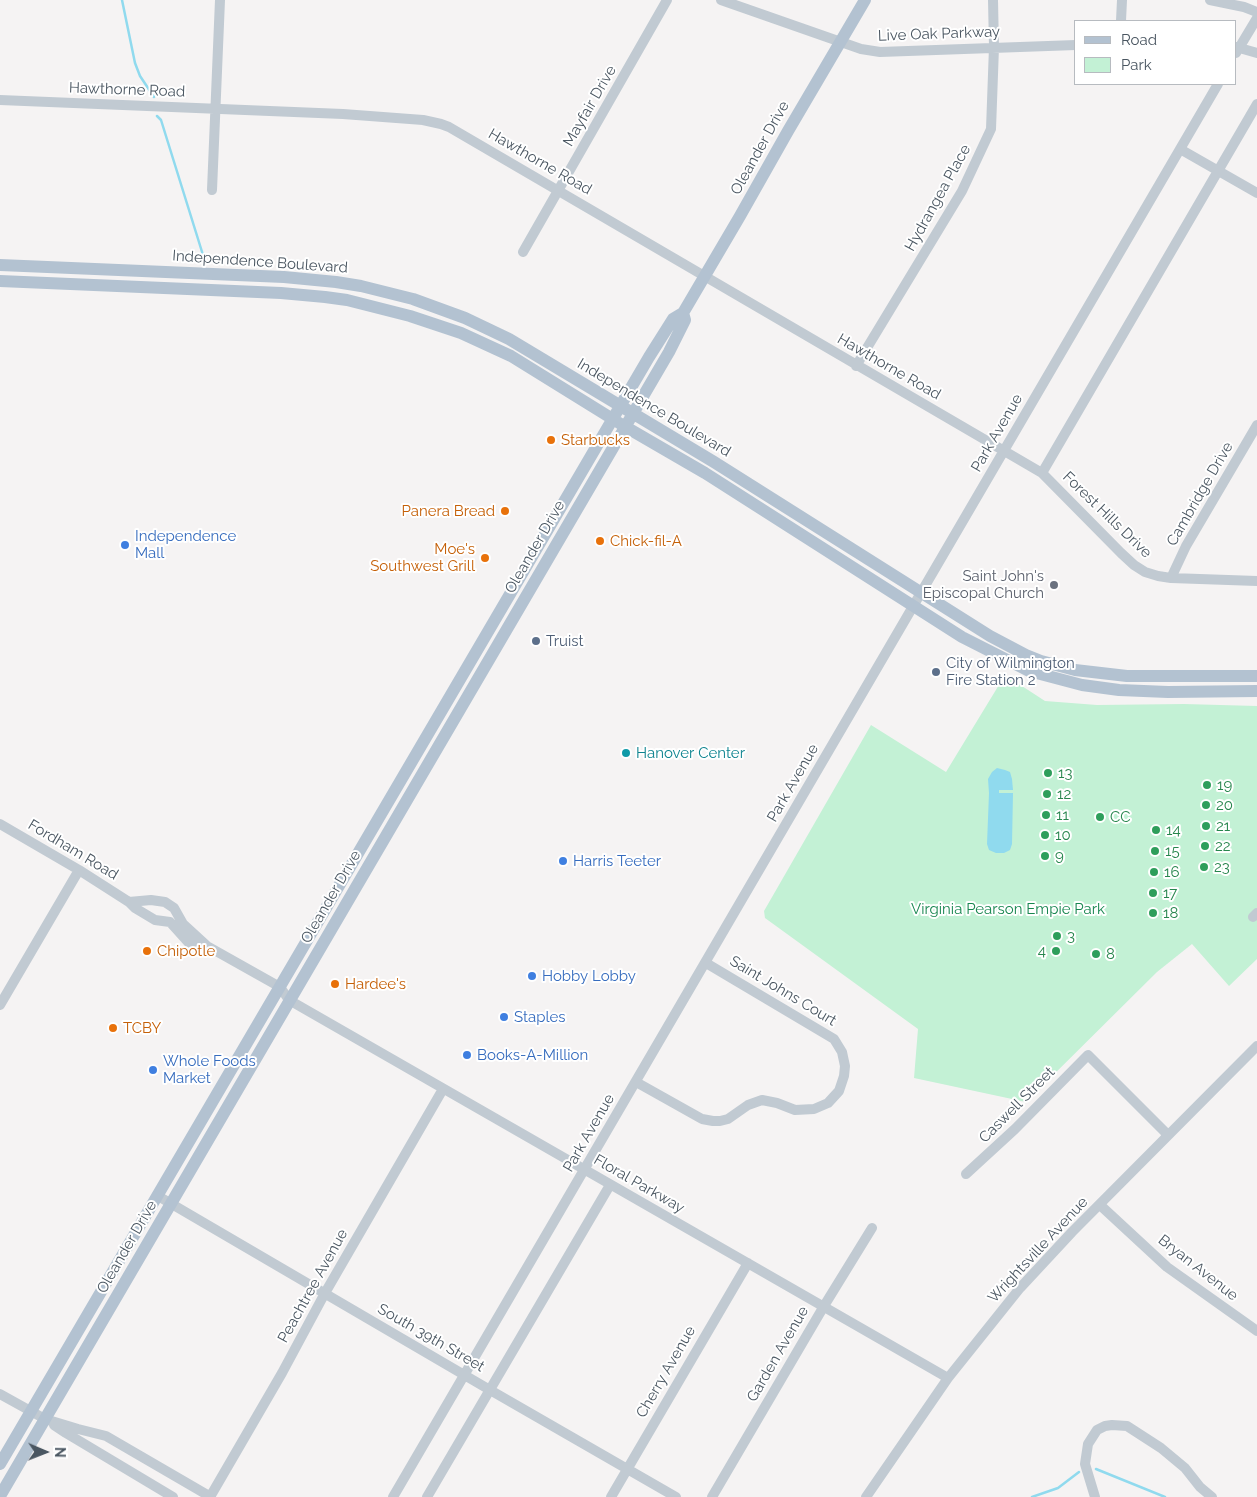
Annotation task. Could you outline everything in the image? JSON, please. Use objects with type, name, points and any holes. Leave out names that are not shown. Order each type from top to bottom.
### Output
[{"type":"main road","name":"Oleander Drive","points":[[0,1464],[620,406],[673,319],[683,313],[864,0]]},
{"type":"main road","name":"Independence Boulevard","points":[[0,265],[284,277],[361,286],[413,299],[465,318],[509,339],[714,462],[1010,647],[1041,661],[1090,672],[1127,676],[1257,676]]},
{"type":"main road","points":[[201,290],[211,282],[219,283],[284,277]]},
{"type":"main road","name":"Independence Boulevard","points":[[0,281],[281,293],[325,297],[374,306],[410,316],[461,333],[501,351],[705,473],[962,637],[1029,671],[1066,682],[1119,690],[1168,692],[1257,691]]},
{"type":"main road","name":"Oleander Drive","points":[[0,1496],[669,352],[685,320],[683,313]]},
{"type":"street","points":[[212,190],[220,0]]},
{"type":"street","name":"Mayfair Drive","points":[[523,252],[667,0]]},
{"type":"street","name":"Live Oak Parkway","points":[[721,0],[861,49],[880,52],[1074,45]]},
{"type":"street","name":"Hydrangea Place","points":[[856,366],[962,191],[991,129],[994,47],[993,0]]},
{"type":"street","points":[[1122,0],[1122,20]]},
{"type":"street","points":[[1210,0],[1244,7],[1257,12]]},
{"type":"street","points":[[1257,18],[1237,49],[1257,53]]},
{"type":"street","name":"Park Avenue","points":[[393,1497],[1217,85]]},
{"type":"street","name":"Hawthorne Road","points":[[0,100],[384,116],[431,121],[449,127],[856,366],[1005,451]]},
{"type":"street","points":[[1042,474],[1257,104]]},
{"type":"street","points":[[1180,149],[1257,193]]},
{"type":"street","name":"Cambridge Drive","points":[[1171,578],[1186,546],[1257,425]]},
{"type":"street","name":"Forest Hills Drive","points":[[1005,451],[1042,474],[1134,565],[1149,574],[1171,578],[1257,581]]},
{"type":"street","name":"Fordham Road","points":[[0,824],[79,870],[155,920],[170,922],[188,942],[197,946],[207,946]]},
{"type":"street","points":[[0,1005],[79,870]]},
{"type":"street","name":"Fordham Road","points":[[129,902],[151,900],[165,902],[174,908],[183,924],[207,946],[280,987],[289,1000]]},
{"type":"street","name":"Saint Johns Court","points":[[636,1082],[702,1119],[713,1121],[728,1119],[748,1105],[762,1100],[795,1110],[814,1109],[828,1103],[839,1091],[845,1066],[842,1052],[834,1039],[706,963]]},
{"type":"street","name":"Floral Parkway","points":[[289,1000],[948,1378]]},
{"type":"street","name":"Wrightsville Avenue","points":[[866,1497],[948,1378],[1020,1288],[1257,1046]]},
{"type":"street","name":"Caswell Street","points":[[966,1174],[1015,1130],[1088,1055],[1168,1135]]},
{"type":"street","name":"Peachtree Avenue","points":[[210,1497],[443,1089]]},
{"type":"street","points":[[427,1497],[610,1185]]},
{"type":"street","name":"South 39th Street","points":[[158,1196],[676,1497]]},
{"type":"street","name":"Bryan Avenue","points":[[1100,1205],[1167,1267],[1257,1331]]},
{"type":"street","name":"Garden Avenue","points":[[712,1497],[872,1228]]},
{"type":"street","name":"Cherry Avenue","points":[[611,1497],[748,1263]]},
{"type":"street","points":[[0,1394],[45,1419],[73,1438],[173,1497]]},
{"type":"street","points":[[45,1419],[106,1436],[210,1497]]},
{"type":"street","points":[[1095,1497],[1085,1464],[1088,1444],[1097,1430],[1112,1424],[1127,1426],[1162,1448],[1185,1468],[1200,1487],[1212,1497]]},
{"type":"green space","name":"Virginia Pearson Empie Park","points":[[1005,675],[1045,701],[1097,705],[1184,704],[1257,706],[1257,959],[1229,986],[1192,944],[1157,972],[1026,1102],[914,1078],[918,1029],[765,918],[764,911],[871,725],[946,772]]},
{"type":"water","points":[[997,768],[1010,772],[1013,790],[999,790],[999,793],[1013,793],[1012,844],[1010,850],[1004,853],[996,853],[989,850],[987,844],[988,779]]},
{"type":"waterway","points":[[122,0],[135,63],[140,76],[154,97]]},
{"type":"waterway","points":[[157,116],[161,120],[203,255]]},
{"type":"waterway","points":[[1096,1469],[1165,1497]]},
{"type":"waterway","points":[[1032,1497],[1058,1488],[1079,1472]]},
{"type":"place","name":"Starbucks","points":[[551,440]]},
{"type":"place","name":"Panera Bread","points":[[505,511]]},
{"type":"place","name":"Chick-fil-A","points":[[600,541]]},
{"type":"place","name":"Independence Mall","points":[[125,545]]},
{"type":"place","name":"Moe's Southwest Grill","points":[[485,558]]},
{"type":"place","name":"Saint John's Episcopal Church","points":[[1054,585]]},
{"type":"place","name":"Truist","points":[[536,641]]},
{"type":"place","name":"City of Wilmington Fire Station 2","points":[[936,672]]},
{"type":"place","name":"Hanover Center","points":[[626,753]]},
{"type":"place","name":"13","points":[[1048,773]]},
{"type":"place","name":"19","points":[[1207,785]]},
{"type":"place","name":"12","points":[[1047,794]]},
{"type":"place","name":"20","points":[[1206,805]]},
{"type":"place","name":"11","points":[[1046,815]]},
{"type":"place","name":"CC","points":[[1100,817]]},
{"type":"place","name":"21","points":[[1206,826]]},
{"type":"place","name":"14","points":[[1156,830]]},
{"type":"place","name":"10","points":[[1045,835]]},
{"type":"place","name":"22","points":[[1205,846]]},
{"type":"place","name":"15","points":[[1155,851]]},
{"type":"place","name":"9","points":[[1045,856]]},
{"type":"place","name":"Harris Teeter","points":[[563,861]]},
{"type":"place","name":"23","points":[[1204,867]]},
{"type":"place","name":"16","points":[[1154,872]]},
{"type":"place","name":"17","points":[[1153,893]]},
{"type":"place","name":"18","points":[[1153,913]]},
{"type":"place","name":"3","points":[[1057,936]]},
{"type":"place","name":"Chipotle","points":[[147,951]]},
{"type":"place","name":"4","points":[[1056,951]]},
{"type":"place","name":"8","points":[[1096,954]]},
{"type":"place","name":"Hobby Lobby","points":[[532,976]]},
{"type":"place","name":"Hardee's","points":[[335,984]]},
{"type":"place","name":"Staples","points":[[504,1017]]},
{"type":"place","name":"TCBY","points":[[113,1028]]},
{"type":"place","name":"Books-A-Million","points":[[467,1055]]},
{"type":"place","name":"Whole Foods Market","points":[[153,1070]]}]
